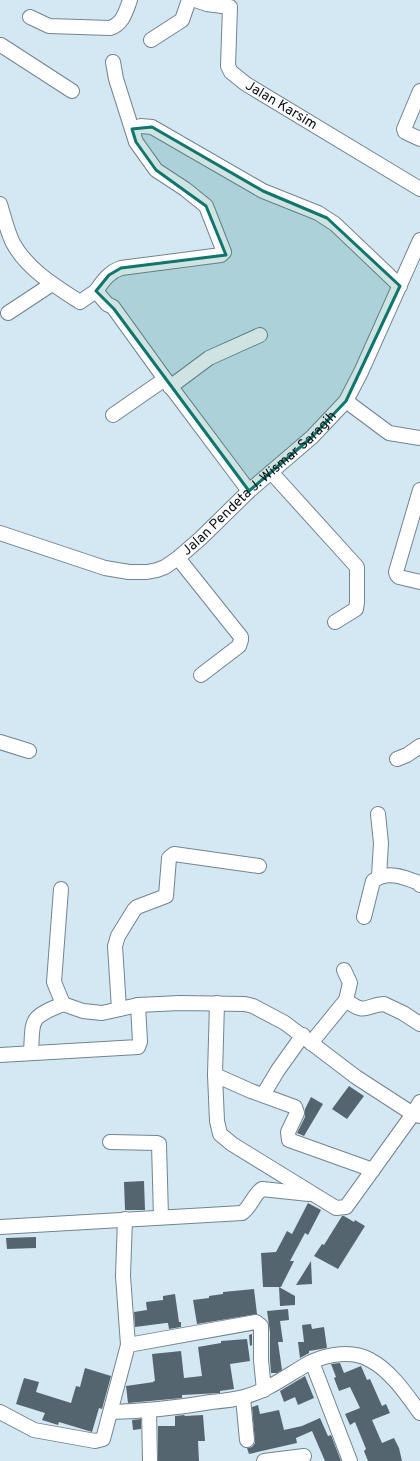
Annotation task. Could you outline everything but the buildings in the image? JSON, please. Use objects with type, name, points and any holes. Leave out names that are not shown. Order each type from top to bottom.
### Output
[{"type":"street","points":[[30,17],[49,26],[110,28],[122,19],[130,0]]},
{"type":"street","points":[[151,40],[182,20],[189,0]]},
{"type":"street","name":"Jalan Karsim","points":[[195,0],[207,4],[230,4],[228,66],[231,72],[246,84],[420,189]]},
{"type":"street","points":[[2,42],[72,91]]},
{"type":"street","points":[[0,204],[13,243],[24,259],[36,272],[80,302],[96,291],[113,271],[121,268],[221,256],[224,252],[206,206],[185,189],[156,170],[136,142],[116,79],[113,62]]},
{"type":"street","points":[[420,91],[404,129],[405,132],[420,139]]},
{"type":"street","points":[[132,129],[141,126],[152,127],[263,192],[318,213],[335,224],[400,286]]},
{"type":"street","name":"Jalan Pendeta J. Wismar Saragih","points":[[0,533],[105,568],[129,572],[147,572],[157,570],[165,567],[178,558],[201,538],[249,491],[312,437],[346,401],[420,240]]},
{"type":"street","points":[[8,313],[52,284]]},
{"type":"street","points":[[96,291],[107,304],[114,309],[249,491]]},
{"type":"street","points":[[113,415],[209,358],[260,335]]},
{"type":"street","points":[[346,401],[386,432],[420,438]]},
{"type":"street","points":[[401,435],[409,430],[420,429]]},
{"type":"street","points":[[271,472],[357,567],[356,609],[335,622]]},
{"type":"street","points":[[420,490],[417,510],[396,572],[399,577],[420,582]]},
{"type":"street","points":[[178,558],[241,637],[239,646],[202,675]]},
{"type":"street","points":[[0,742],[29,751]]},
{"type":"street","points":[[397,759],[407,755],[420,746]]},
{"type":"street","points":[[378,814],[381,843],[379,876]]},
{"type":"street","points":[[119,1009],[116,970],[116,941],[137,907],[166,896],[170,856],[174,854],[259,866]]},
{"type":"street","points":[[364,918],[372,881],[379,876],[388,875],[406,877],[419,883],[420,885]]},
{"type":"street","points":[[61,889],[54,982],[63,1004]]},
{"type":"street","points":[[263,1095],[278,1070],[346,1000],[350,983],[344,970]]},
{"type":"street","points":[[346,1000],[353,1005],[366,1009],[384,1004],[403,1013],[420,1024]]},
{"type":"street","points":[[31,1053],[34,1022],[38,1016],[44,1012],[63,1004],[83,1012],[102,1013],[138,1005],[217,1003],[245,1004],[253,1006],[285,1023],[356,1077],[418,1111],[346,1207],[336,1208],[232,1144],[220,1134],[217,1121],[215,1075],[217,1003]]},
{"type":"street","points":[[0,1055],[138,1047],[140,1042],[138,1005]]},
{"type":"street","points":[[215,1075],[251,1091],[295,1107],[297,1113],[288,1132],[289,1140],[373,1170]]},
{"type":"street","points":[[110,1142],[158,1144],[161,1217]]},
{"type":"street","points":[[0,1227],[242,1213],[247,1209],[257,1192],[262,1189],[313,1194]]},
{"type":"street","points":[[0,1412],[34,1430],[95,1441],[103,1439],[128,1345],[123,1276],[125,1219]]},
{"type":"street","points":[[128,1345],[258,1323],[261,1326],[261,1360],[264,1390]]},
{"type":"street","points":[[111,1412],[149,1411],[244,1398],[264,1390],[312,1362],[325,1357],[345,1355],[371,1360],[391,1376],[420,1413]]},
{"type":"street","points":[[312,1362],[350,1461]]},
{"type":"street","points":[[244,1398],[247,1440]]},
{"type":"street","points":[[149,1411],[150,1461]]},
{"type":"street","points":[[264,1461],[304,1456]]},
{"type":"highlighted area","points":[[152,127],[263,191],[327,218],[400,286],[346,401],[312,437],[249,491],[114,309],[96,291],[109,275],[121,268],[226,255],[206,206],[156,170],[136,142],[132,129]]}]
